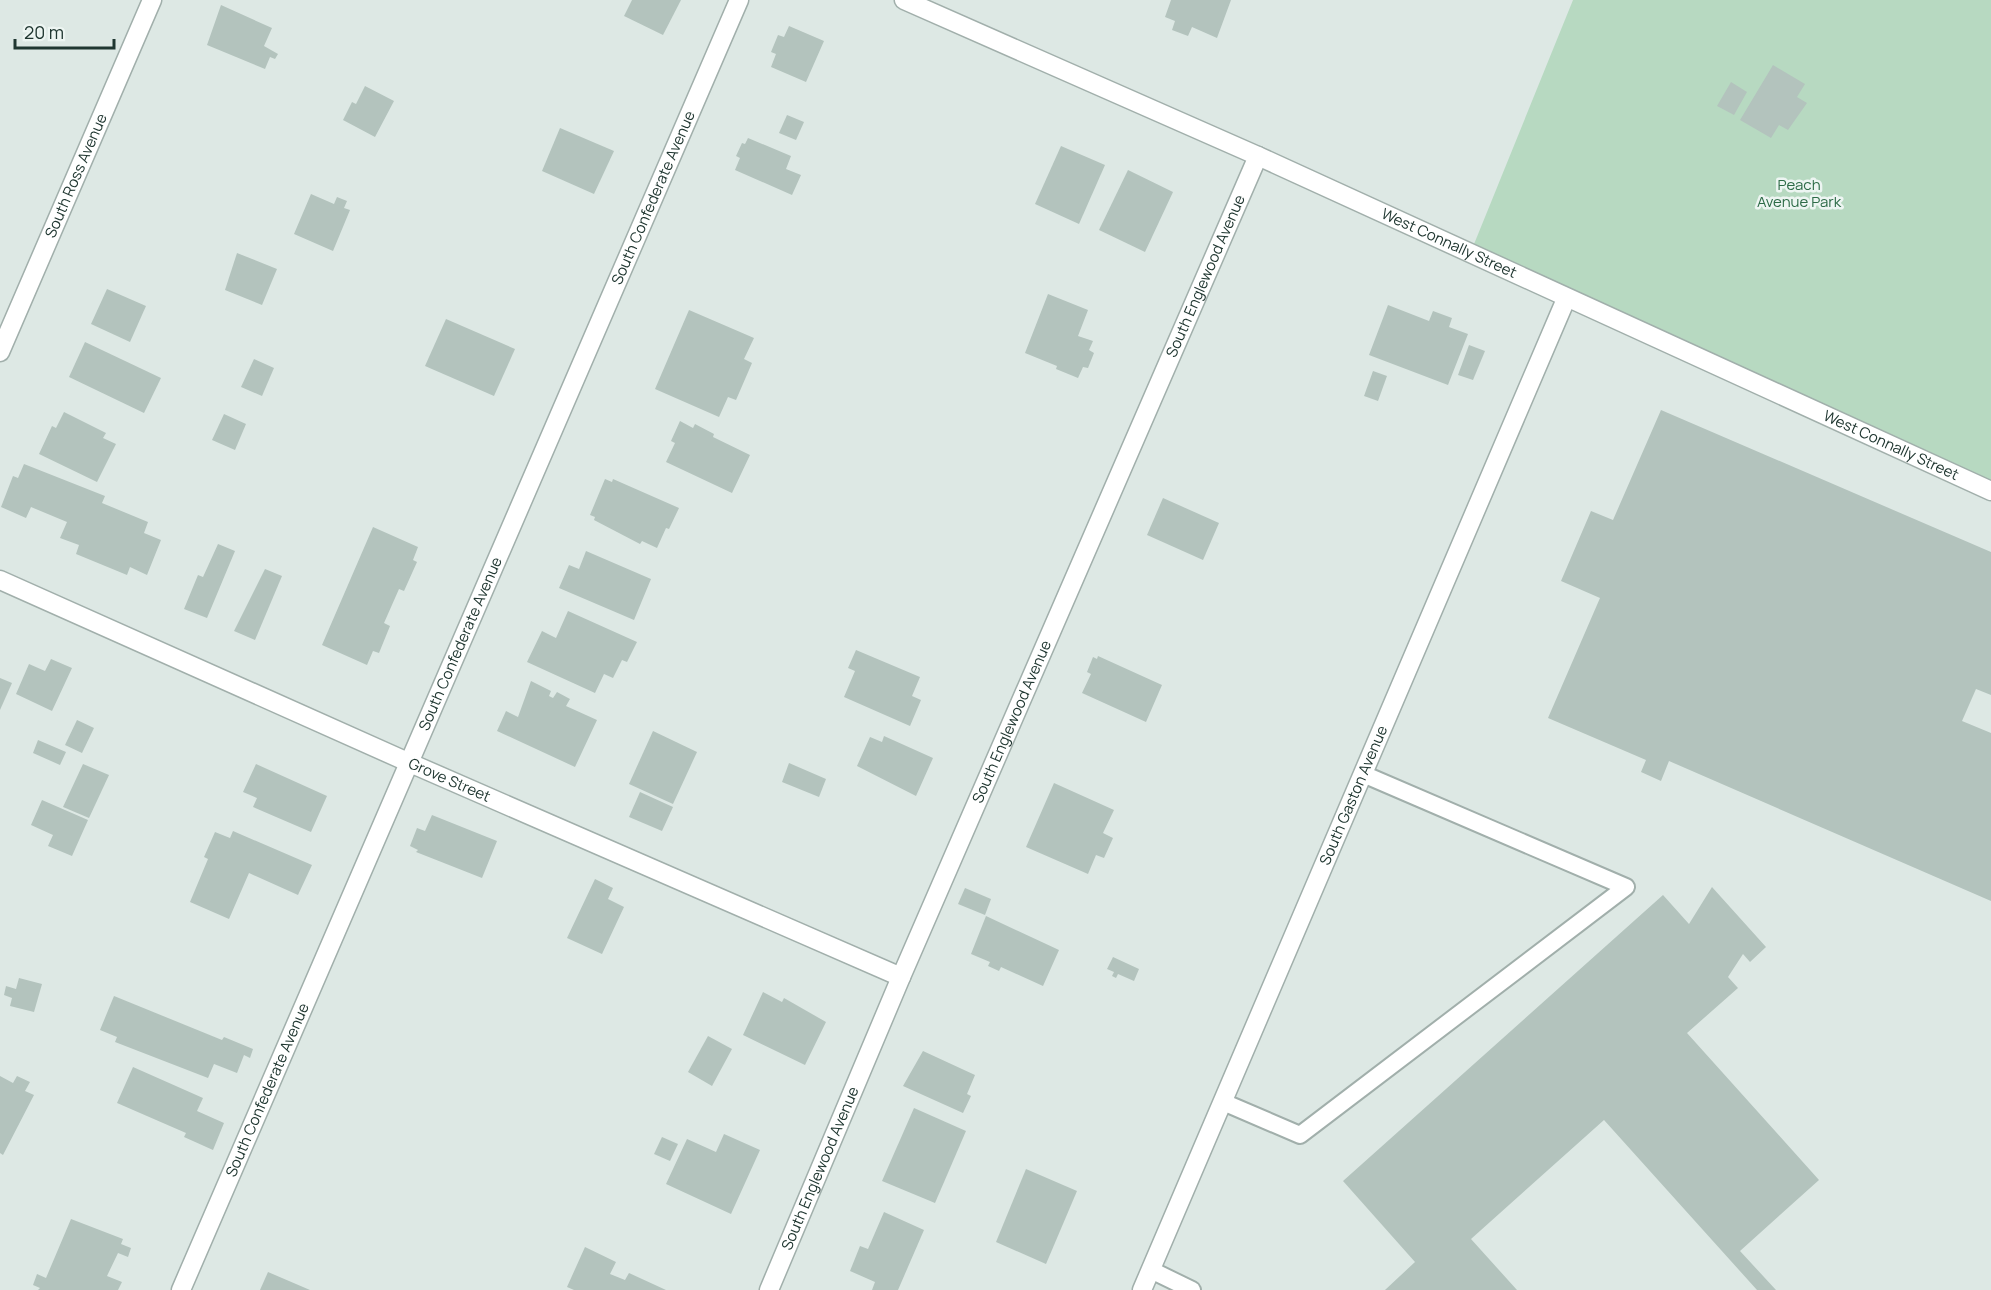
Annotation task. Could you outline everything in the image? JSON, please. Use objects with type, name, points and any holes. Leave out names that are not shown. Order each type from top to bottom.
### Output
[{"type":"street","name":"South Ross Avenue","points":[[0,352],[152,0]]},
{"type":"street","name":"South Confederate Avenue","points":[[181,1290],[739,0]]},
{"type":"street","name":"West Connally Street","points":[[904,0],[1258,156],[1566,299],[1991,491]]},
{"type":"street","name":"South Englewood Avenue","points":[[769,1290],[901,977],[1258,156]]},
{"type":"street","name":"South Gaston Avenue","points":[[1142,1290],[1566,299]]},
{"type":"street","name":"Grove Street","points":[[0,580],[410,763],[901,977]]},
{"type":"lane","points":[[1223,1102],[1300,1135],[1626,887],[1363,774]]},
{"type":"lane","points":[[1151,1270],[1192,1290]]},
{"type":"green space","name":"Peach Avenue Park","points":[[1573,0],[1991,0],[1991,490],[1470,254]]},
{"type":"building","points":[[632,0],[681,0],[663,35],[624,16]]},
{"type":"building","points":[[1171,0],[1231,0],[1217,38],[1192,27],[1188,36],[1172,30],[1175,21],[1165,17]]},
{"type":"building","points":[[221,5],[272,28],[264,46],[278,54],[275,59],[270,57],[265,69],[207,45]]},
{"type":"building","points":[[789,26],[824,41],[806,82],[771,67],[776,54],[771,52],[778,35],[784,37]]},
{"type":"building","points":[[1773,65],[1805,84],[1797,97],[1807,103],[1788,130],[1779,125],[1771,138],[1740,120]]},
{"type":"building","points":[[1731,82],[1747,92],[1734,115],[1717,106]]},
{"type":"building","points":[[365,86],[394,101],[375,137],[343,120],[352,102],[356,104]]},
{"type":"building","points":[[787,115],[804,122],[796,140],[779,133]]},
{"type":"building","points":[[560,128],[614,151],[594,194],[542,171]]},
{"type":"building","points":[[748,138],[791,156],[786,169],[801,175],[792,195],[735,170],[740,158],[736,156],[742,143],[745,144]]},
{"type":"building","points":[[1061,146],[1105,165],[1079,224],[1035,204]]},
{"type":"building","points":[[1128,170],[1173,192],[1145,252],[1099,230]]},
{"type":"building","points":[[311,194],[334,204],[337,197],[347,201],[344,208],[350,210],[333,251],[294,234]]},
{"type":"building","points":[[237,253],[277,269],[262,305],[225,290]]},
{"type":"building","points":[[107,289],[146,306],[130,342],[91,324]]},
{"type":"building","points":[[1048,294],[1088,310],[1078,336],[1093,341],[1089,350],[1094,353],[1088,368],[1083,367],[1078,378],[1056,369],[1057,366],[1025,353]]},
{"type":"building","points":[[1388,305],[1429,321],[1433,311],[1452,318],[1449,327],[1468,334],[1448,385],[1369,355]]},
{"type":"building","points":[[689,310],[754,338],[744,359],[752,363],[736,400],[728,397],[719,417],[655,389]]},
{"type":"building","points":[[446,319],[515,349],[494,396],[425,366]]},
{"type":"building","points":[[85,342],[161,378],[144,413],[69,377]]},
{"type":"building","points":[[1469,345],[1485,351],[1473,380],[1458,375]]},
{"type":"building","points":[[254,359],[274,368],[262,396],[241,387]]},
{"type":"building","points":[[1373,371],[1387,376],[1378,401],[1364,396]]},
{"type":"building","points":[[1661,410],[1991,552],[1991,695],[1976,689],[1962,721],[1991,733],[1991,901],[1669,761],[1661,781],[1641,772],[1646,760],[1548,718],[1600,598],[1561,581],[1591,511],[1613,520]]},
{"type":"building","points":[[64,412],[106,433],[103,438],[116,444],[97,482],[39,454],[52,426],[56,428]]},
{"type":"building","points":[[224,414],[246,424],[235,450],[212,440]]},
{"type":"building","points":[[680,421],[693,428],[695,424],[714,434],[713,437],[750,455],[732,493],[666,462],[675,443],[671,441]]},
{"type":"building","points":[[24,464],[105,496],[102,503],[148,522],[144,533],[161,540],[147,575],[130,567],[127,575],[76,554],[79,545],[60,538],[67,522],[31,507],[26,518],[1,507],[13,476],[18,478]]},
{"type":"building","points":[[605,479],[612,482],[613,479],[679,508],[657,548],[642,541],[640,544],[594,520],[595,517],[590,515]]},
{"type":"building","points":[[1163,498],[1219,523],[1203,560],[1147,535]]},
{"type":"building","points":[[373,527],[418,547],[413,560],[417,562],[404,591],[399,589],[384,623],[390,626],[379,653],[373,651],[367,665],[322,645]]},
{"type":"building","points":[[218,544],[235,551],[207,618],[184,609],[198,575],[203,577]]},
{"type":"building","points":[[586,551],[651,579],[634,620],[559,588],[569,565],[579,569]]},
{"type":"building","points":[[265,569],[282,576],[255,640],[234,631]]},
{"type":"building","points":[[568,611],[637,642],[627,662],[622,660],[613,678],[604,674],[595,693],[527,662],[542,631],[556,638]]},
{"type":"building","points":[[856,650],[920,677],[912,696],[921,700],[910,726],[844,697],[855,671],[848,668]]},
{"type":"building","points":[[1098,656],[1162,685],[1146,722],[1082,693],[1091,674],[1087,672],[1093,657],[1097,659]]},
{"type":"building","points":[[51,659],[72,668],[52,711],[16,694],[29,664],[45,671]]},
{"type":"building","points":[[0,678],[12,683],[0,710]]},
{"type":"building","points":[[531,681],[551,691],[549,696],[553,698],[557,692],[570,699],[566,706],[597,720],[575,767],[497,731],[506,711],[518,717]]},
{"type":"building","points":[[77,720],[94,728],[82,753],[65,745]]},
{"type":"building","points":[[653,731],[697,752],[673,804],[629,784]]},
{"type":"building","points":[[884,736],[933,758],[916,796],[857,766],[870,737],[882,742]]},
{"type":"building","points":[[38,740],[66,752],[60,765],[33,753]]},
{"type":"building","points":[[789,763],[826,779],[819,797],[782,782]]},
{"type":"building","points":[[83,764],[109,775],[89,818],[63,807]]},
{"type":"building","points":[[256,764],[327,796],[311,832],[253,807],[257,798],[243,792]]},
{"type":"building","points":[[1054,783],[1114,810],[1103,833],[1113,838],[1104,858],[1096,855],[1088,874],[1026,847]]},
{"type":"building","points":[[640,792],[673,807],[662,831],[629,817]]},
{"type":"building","points":[[42,800],[88,820],[72,856],[48,846],[53,835],[31,825]]},
{"type":"building","points":[[432,815],[497,841],[482,878],[416,852],[418,850],[410,846],[417,828],[425,831]]},
{"type":"building","points":[[233,831],[312,865],[298,895],[249,873],[229,919],[190,902],[208,859],[204,857],[215,832],[230,838]]},
{"type":"building","points":[[595,879],[613,888],[608,899],[624,907],[602,954],[567,938]]},
{"type":"building","points":[[1712,887],[1766,947],[1750,962],[1743,954],[1728,977],[1738,988],[1687,1033],[1819,1180],[1740,1251],[1776,1290],[1757,1290],[1604,1120],[1471,1239],[1517,1290],[1385,1290],[1415,1262],[1343,1181],[1663,895],[1689,924]]},
{"type":"building","points":[[965,888],[991,899],[985,915],[958,904]]},
{"type":"building","points":[[986,916],[1059,950],[1043,986],[1001,967],[999,971],[988,966],[990,962],[971,954]]},
{"type":"building","points":[[1113,957],[1139,969],[1134,981],[1118,974],[1116,978],[1112,976],[1114,972],[1107,969]]},
{"type":"building","points":[[19,978],[42,984],[34,1012],[10,1006],[12,998],[4,995],[6,986],[16,989]]},
{"type":"building","points":[[763,992],[782,1002],[784,998],[826,1022],[805,1065],[743,1035]]},
{"type":"building","points":[[114,996],[222,1040],[224,1037],[253,1049],[250,1058],[244,1055],[237,1073],[214,1064],[208,1078],[115,1042],[117,1037],[100,1030]]},
{"type":"building","points":[[708,1036],[732,1049],[712,1086],[688,1072]]},
{"type":"building","points":[[923,1051],[975,1075],[967,1094],[971,1096],[963,1113],[903,1086]]},
{"type":"building","points":[[133,1067],[203,1098],[197,1111],[224,1123],[213,1150],[184,1137],[186,1133],[117,1103]]},
{"type":"building","points":[[0,1076],[13,1083],[17,1076],[30,1082],[25,1091],[34,1095],[3,1155],[0,1153]]},
{"type":"building","points":[[914,1108],[966,1131],[935,1203],[882,1181]]},
{"type":"building","points":[[724,1134],[760,1150],[731,1214],[666,1184],[687,1139],[716,1152]]},
{"type":"building","points":[[662,1137],[678,1144],[670,1161],[654,1154]]},
{"type":"building","points":[[1026,1169],[1077,1191],[1046,1264],[996,1242]]},
{"type":"building","points":[[884,1212],[924,1230],[898,1290],[872,1290],[875,1282],[850,1271],[860,1246],[868,1249]]},
{"type":"building","points":[[71,1219],[123,1239],[121,1244],[131,1248],[128,1257],[118,1253],[107,1276],[122,1282],[118,1290],[38,1290],[40,1288],[33,1285],[37,1274],[46,1278]]},
{"type":"building","points":[[585,1247],[616,1262],[610,1274],[625,1280],[629,1273],[666,1290],[574,1290],[567,1287]]},
{"type":"building","points":[[268,1272],[310,1290],[260,1290]]}]
